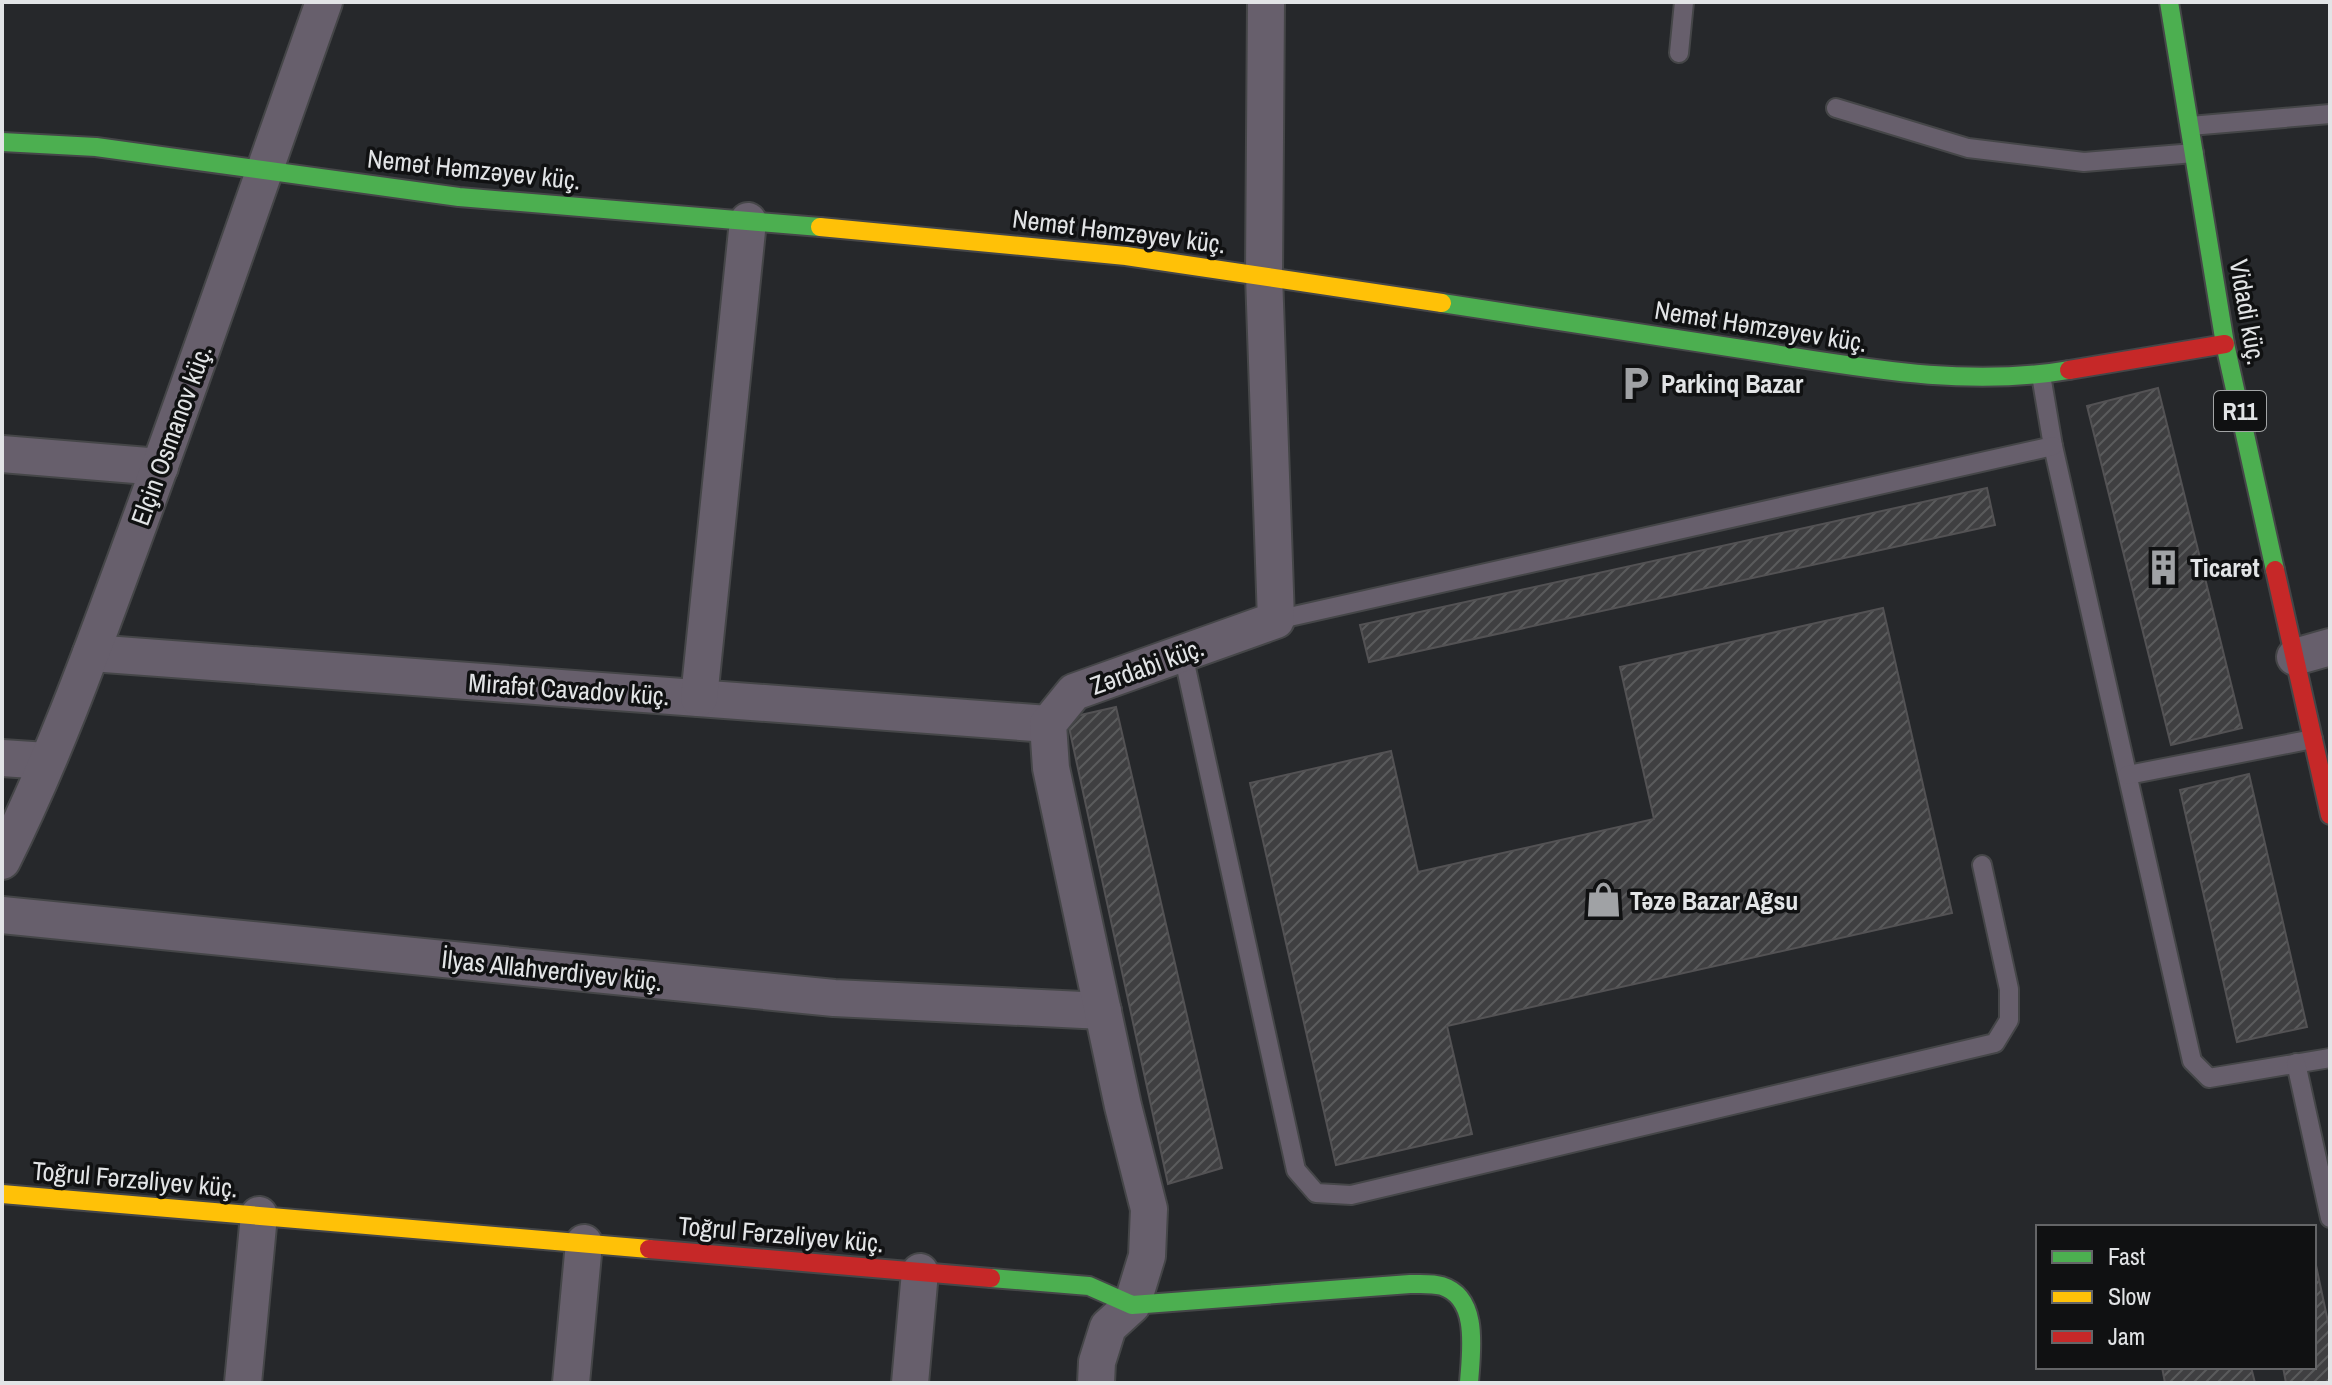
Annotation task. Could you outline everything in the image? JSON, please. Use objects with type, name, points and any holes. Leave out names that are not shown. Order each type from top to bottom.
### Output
[{"type":"street","name":"Elçin Osmanov küç.","points":[[2,861],[24,818],[91,653],[324,2]]},
{"type":"street","points":[[1266,2],[1264,275],[1276,620]]},
{"type":"street","name":"Vidadi küç.","points":[[2169,2],[2225,344],[2330,815]]},
{"type":"street","name":"Nemət Həmzəyev küç.","points":[[2,142],[96,147],[459,197],[953,238],[1126,256],[1871,369],[1945,377],[2041,375],[2225,344]]},
{"type":"street","points":[[699,698],[748,221]]},
{"type":"street","points":[[2,454],[160,467]]},
{"type":"street","name":"Zərdabi küç.","points":[[1048,724],[1074,692],[1276,620]]},
{"type":"street","points":[[2295,657],[2330,647]]},
{"type":"street","name":"Mirafət Cavadov küç.","points":[[91,653],[1048,724]]},
{"type":"street","points":[[1048,724],[1051,768],[1123,1106],[1149,1209],[1147,1256],[1132,1305],[1108,1327],[1097,1362],[1096,1383]]},
{"type":"street","points":[[2,758],[47,761]]},
{"type":"street","name":"İlyas Allahverdiyev küç.","points":[[2,915],[834,998],[1103,1011]]},
{"type":"street","name":"Toğrul Fərzəliyev küç.","points":[[2,1194],[1089,1286],[1132,1305],[1410,1284],[1444,1286],[1461,1297],[1472,1325],[1469,1383]]},
{"type":"street","points":[[243,1383],[259,1215]]},
{"type":"street","points":[[571,1383],[584,1243]]},
{"type":"street","points":[[910,1383],[920,1272]]},
{"type":"lane","points":[[1679,53],[1684,2]]},
{"type":"lane","points":[[1836,108],[1968,148],[2084,162],[2195,153]]},
{"type":"lane","points":[[2190,126],[2330,114]]},
{"type":"lane","points":[[2041,375],[2053,446],[2192,1061],[2209,1078],[2330,1058]]},
{"type":"lane","points":[[1276,620],[2053,446]]},
{"type":"lane","points":[[1183,654],[1296,1170],[1316,1193],[1351,1195],[1995,1043],[2009,1020],[2009,989],[1982,865]]},
{"type":"lane","points":[[2128,775],[2313,739]]},
{"type":"lane","points":[[2296,1063],[2330,1218]]},
{"type":"building","name":"Ticarət","points":[[2158,388],[2242,728],[2171,745],[2087,406]]},
{"type":"building","points":[[1987,488],[1995,525],[1369,662],[1360,625]]},
{"type":"building","points":[[1883,608],[1952,913],[1447,1026],[1472,1134],[1336,1165],[1250,783],[1391,751],[1418,872],[1654,819],[1620,667]]},
{"type":"building","points":[[1116,707],[1222,1168],[1168,1184],[1067,718]]},
{"type":"building","points":[[2249,774],[2307,1027],[2237,1042],[2180,790]]},
{"type":"building","points":[[2316,1265],[2330,1331],[2330,1383],[2286,1383],[2283,1369],[2316,1369]]},
{"type":"building","points":[[2162,1369],[2252,1369],[2255,1383],[2165,1383]]},
{"type":"traffic: fast","points":[[2169,2],[2225,344],[2275,570]]},
{"type":"traffic: fast","points":[[2,142],[96,147],[459,197],[820,227]]},
{"type":"traffic: fast","points":[[1442,303],[1912,373],[1990,377],[2069,370]]},
{"type":"traffic: fast","points":[[991,1278],[1089,1286],[1132,1305],[1410,1284],[1438,1285],[1454,1292],[1468,1314],[1471,1342],[1469,1383]]},
{"type":"traffic: slow","points":[[820,227],[1126,256],[1442,303]]},
{"type":"traffic: slow","points":[[2,1194],[649,1249]]},
{"type":"traffic: jam","points":[[2069,370],[2225,344]]},
{"type":"traffic: jam","points":[[2275,570],[2330,815]]},
{"type":"traffic: jam","points":[[649,1249],[991,1278]]},
{"type":"place","name":"Parkinq Bazar","points":[[1635,383]]},
{"type":"place","name":"Ticarət","points":[[2164,567]]},
{"type":"place","name":"Təzə Bazar Ağsu","points":[[1604,900]]}]
